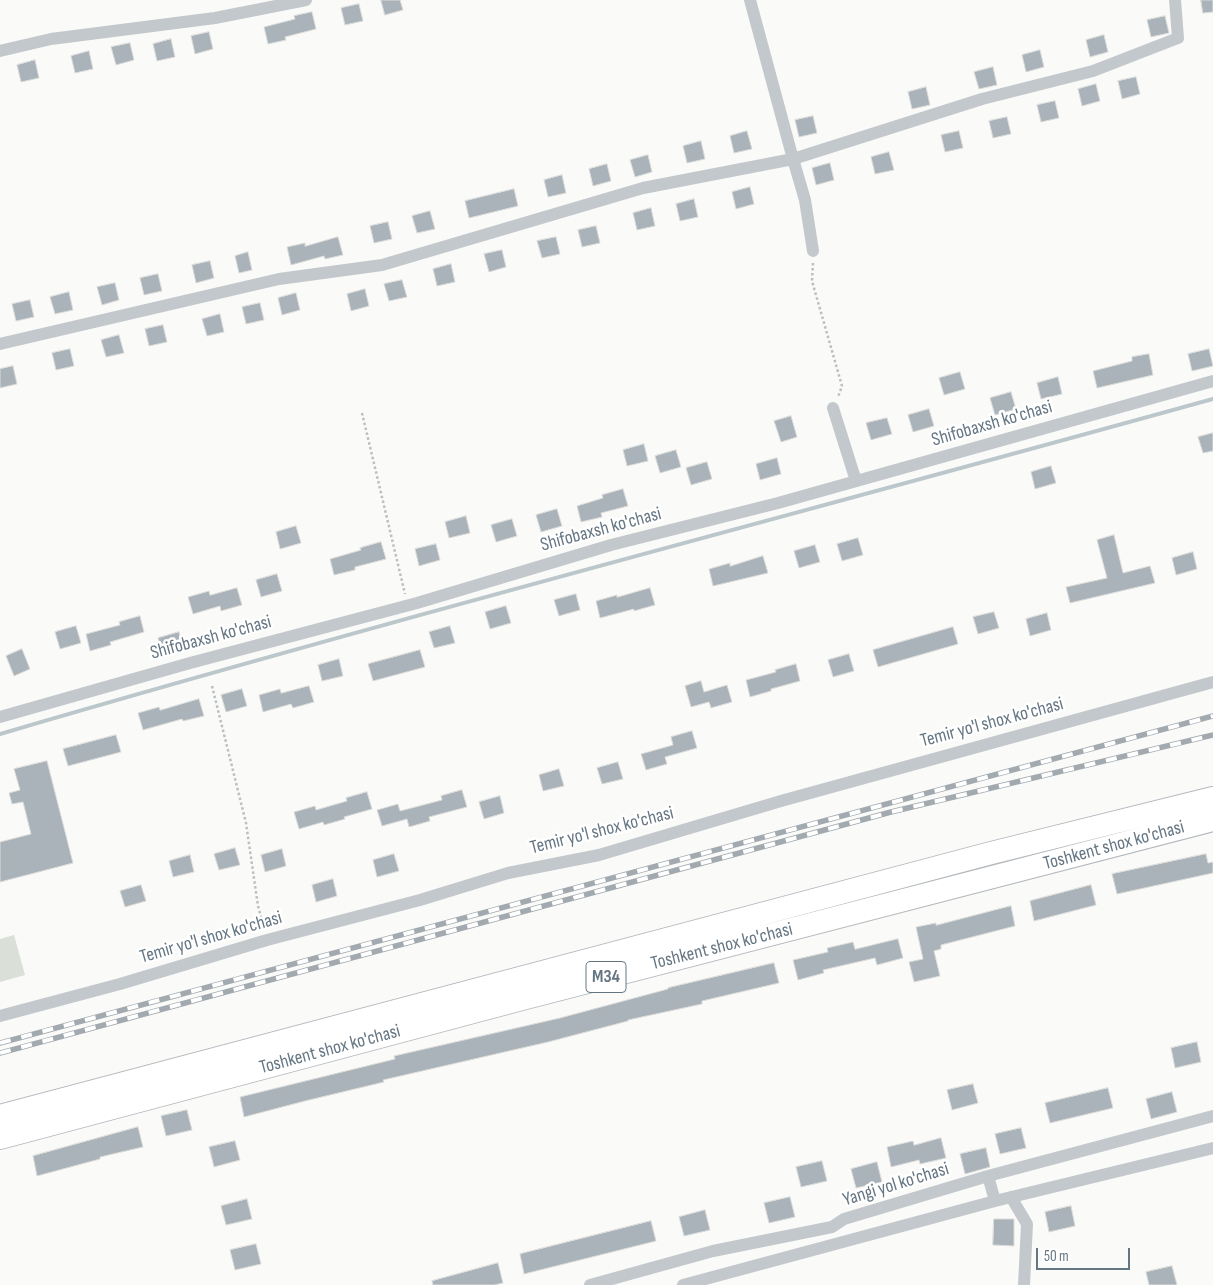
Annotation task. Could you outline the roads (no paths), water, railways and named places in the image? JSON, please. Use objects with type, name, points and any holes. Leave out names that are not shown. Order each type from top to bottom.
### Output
[{"type":"highway","name":"Toshkent shox ko'chasi","points":[[0,1116],[991,854],[1213,798]]},
{"type":"highway","name":"Toshkent shox ko'chasi","points":[[0,1138],[522,999],[1213,820]]},
{"type":"street","points":[[0,51],[51,39],[215,18],[306,0]]},
{"type":"street","points":[[750,0],[805,200],[813,251]]},
{"type":"street","points":[[0,344],[279,279],[382,265],[643,188],[793,158],[982,99],[1093,71],[1178,38],[1175,0]]},
{"type":"street","name":"Shifobaxsh ko'chasi","points":[[0,717],[190,663],[408,606],[611,545],[726,517],[1213,381]]},
{"type":"street","points":[[833,408],[856,481]]},
{"type":"street","name":"Temir yo'l shox ko'chasi","points":[[0,1016],[120,984],[266,940],[420,900],[508,873],[599,855],[791,798],[1213,682]]},
{"type":"street","name":"Yangi yol ko'chasi","points":[[590,1285],[713,1251],[832,1227],[844,1219],[988,1176],[1213,1116]]},
{"type":"street","points":[[683,1285],[995,1201],[1213,1148]]},
{"type":"street","points":[[988,1176],[995,1201]]},
{"type":"street","points":[[1012,1197],[1027,1224],[1024,1285]]},
{"type":"waterway","points":[[0,734],[454,606],[1213,399]]},
{"type":"railway","points":[[0,1043],[1213,716]]},
{"type":"railway","points":[[0,1053],[891,812],[1213,735]]}]
